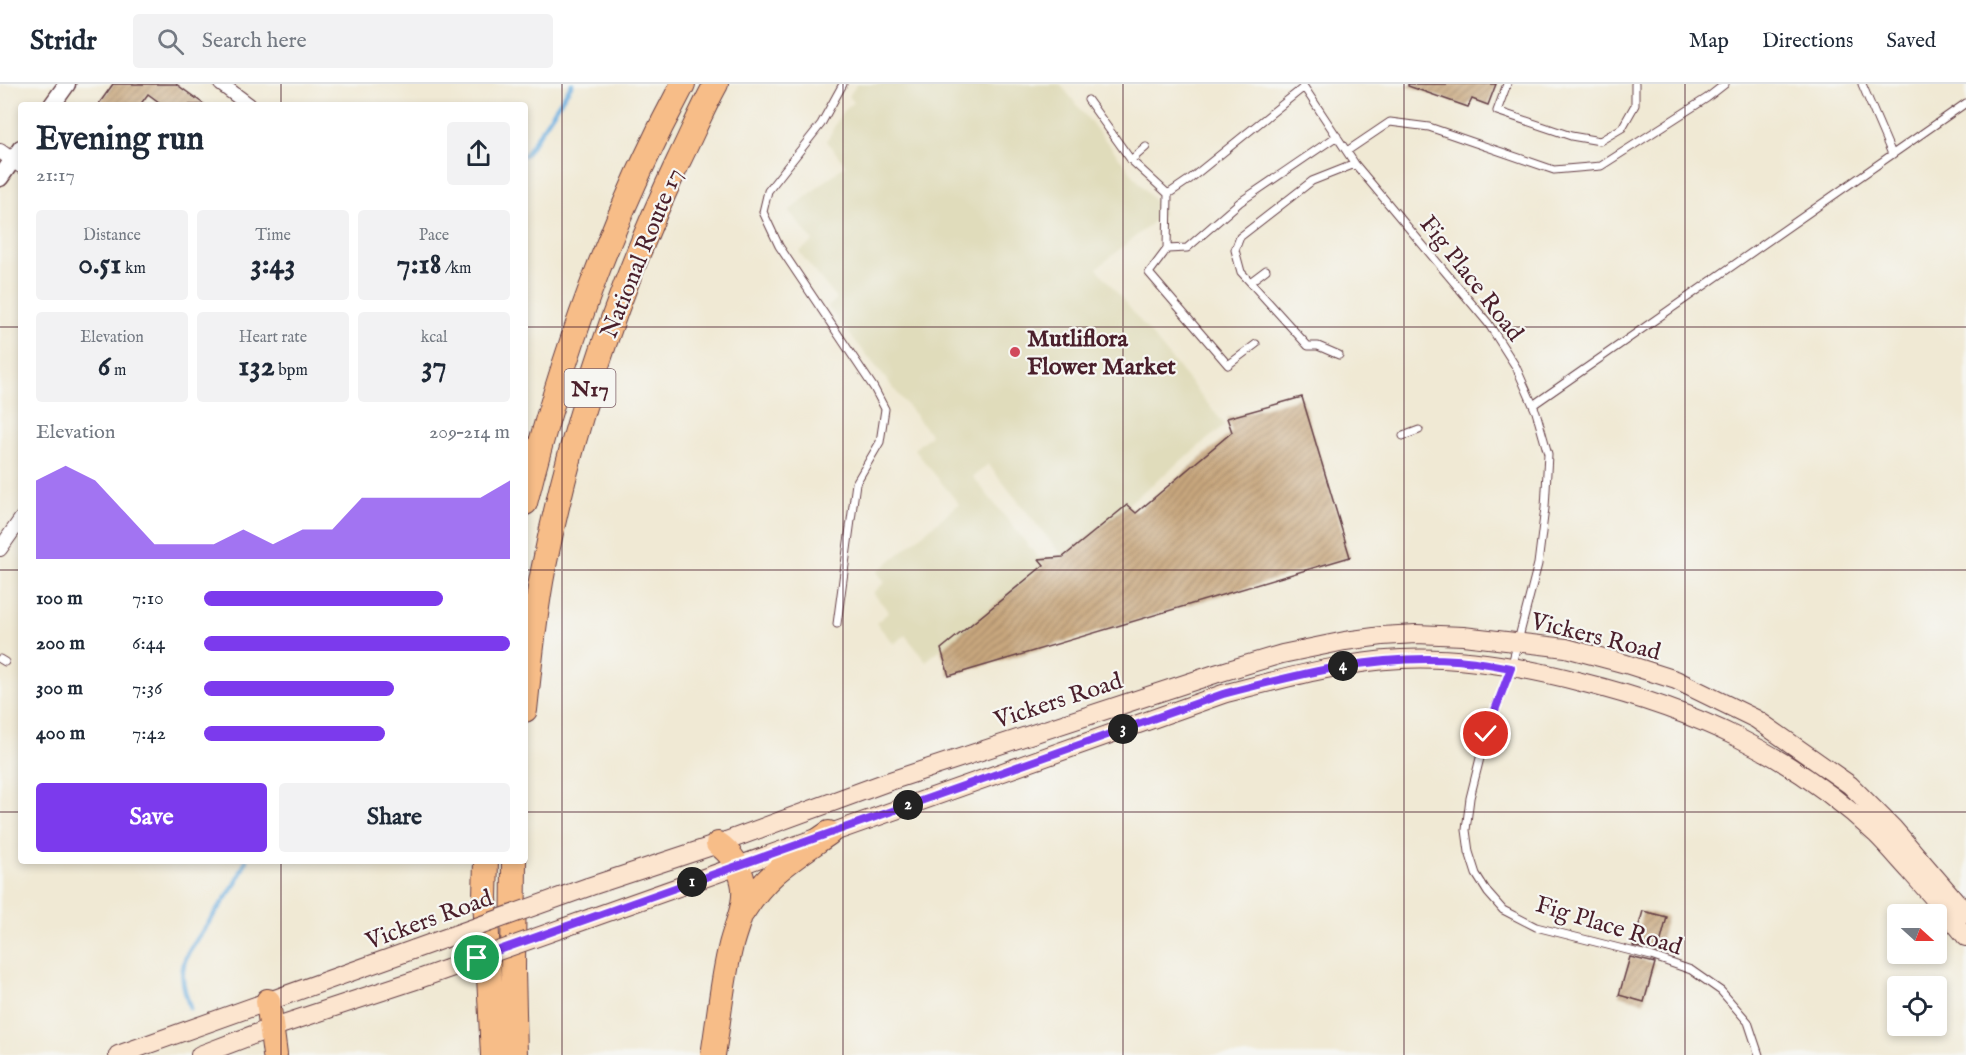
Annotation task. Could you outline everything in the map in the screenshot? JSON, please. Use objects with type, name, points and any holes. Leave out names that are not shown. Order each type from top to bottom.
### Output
[{"type":"highway","name":"N17","points":[[528,491],[542,434],[595,273],[657,132],[683,84]]},
{"type":"highway","name":"National Route 17","points":[[528,683],[543,571],[562,487],[586,399],[610,324],[637,254],[716,84]]},
{"type":"highway","points":[[740,917],[759,887],[772,874],[829,833]]},
{"type":"highway","points":[[713,1055],[731,946],[740,917],[743,895],[743,882],[737,867],[731,855],[718,844]]},
{"type":"highway","points":[[486,864],[485,897],[493,1055]]},
{"type":"highway","points":[[514,864],[515,1055]]},
{"type":"highway","points":[[267,1001],[275,1055]]},
{"type":"main road","name":"Vickers Road","points":[[118,1055],[931,767],[1282,654],[1382,636],[1451,635],[1566,648],[1666,677],[1755,719],[1850,785],[1893,828],[1966,913]]},
{"type":"main road","name":"Vickers Road","points":[[200,1055],[271,1028],[419,979],[1223,694],[1359,663],[1403,659],[1457,660],[1550,674],[1639,697],[1681,711],[1754,744],[1796,770],[1868,827],[1886,844],[1966,937]]},
{"type":"street","points":[[54,102],[67,84]]},
{"type":"street","points":[[220,84],[245,102]]},
{"type":"street","points":[[0,178],[14,156]]},
{"type":"street","points":[[0,549],[18,523]]},
{"type":"lane","points":[[837,624],[856,483],[880,442],[885,409],[874,388],[779,246],[763,213],[768,191],[821,124],[843,84]]},
{"type":"lane","points":[[1507,84],[1497,111],[1571,136],[1600,141],[1622,128],[1635,105],[1635,84]]},
{"type":"lane","points":[[1347,151],[1390,122],[1429,127],[1554,170],[1601,166],[1725,84]]},
{"type":"lane","points":[[1862,84],[1892,154]]},
{"type":"lane","points":[[1168,194],[1197,174],[1303,85]]},
{"type":"lane","name":"Fig Place Road","points":[[1303,85],[1355,164],[1488,323],[1516,367],[1533,405],[1548,454],[1545,508],[1538,564],[1511,668],[1486,734],[1470,798],[1466,830],[1469,852],[1476,874],[1488,893],[1503,910],[1536,927],[1651,956],[1691,970],[1721,991],[1748,1022],[1759,1055]]},
{"type":"lane","points":[[1088,100],[1131,160],[1168,194]]},
{"type":"lane","points":[[1533,405],[1966,103]]},
{"type":"lane","points":[[1167,249],[1187,248],[1240,202],[1337,136]]},
{"type":"lane","points":[[1131,160],[1146,147]]},
{"type":"lane","points":[[1339,355],[1318,345],[1308,346],[1241,272],[1235,250],[1240,237],[1312,181],[1355,164]]},
{"type":"lane","points":[[1168,194],[1167,249],[1149,273],[1228,365],[1256,344]]},
{"type":"lane","points":[[1250,282],[1266,270]]},
{"type":"lane","points":[[1403,436],[1419,430]]},
{"type":"shaded area","name":"Mutliflora Flower Market","points":[[857,84],[1060,84],[1164,213],[1097,268],[1225,425],[1063,557],[988,464],[973,477],[1044,565],[926,661],[905,635],[894,644],[876,623],[889,612],[873,593],[885,582],[877,572],[959,504],[914,449],[931,435],[828,307],[837,299],[799,252],[813,241],[789,211],[845,165],[827,141],[841,113],[854,102],[849,96]]},
{"type":"building","points":[[113,84],[176,84],[201,102],[159,102],[148,94],[142,102],[100,102]]},
{"type":"building","points":[[1408,84],[1496,84],[1488,105],[1472,99],[1468,107],[1408,86]]},
{"type":"building","points":[[1302,397],[1350,557],[949,676],[941,649],[1044,565],[1039,559],[1063,557],[1127,505],[1136,513],[1232,432],[1227,418]]},
{"type":"building","points":[[1643,911],[1667,917],[1658,952],[1633,946]]},
{"type":"building","points":[[1630,957],[1655,963],[1644,1002],[1619,995]]},
{"type":"waterway","points":[[528,150],[572,84]]},
{"type":"waterway","points":[[190,1008],[183,979],[186,958],[236,883],[245,864]]},
{"type":"place","name":"Mutliflora Flower Market","points":[[1015,352]]},
{"type":"route","points":[[477,958],[1223,694],[1316,671],[1359,663],[1403,659],[1457,660],[1511,668],[1486,734]]}]
